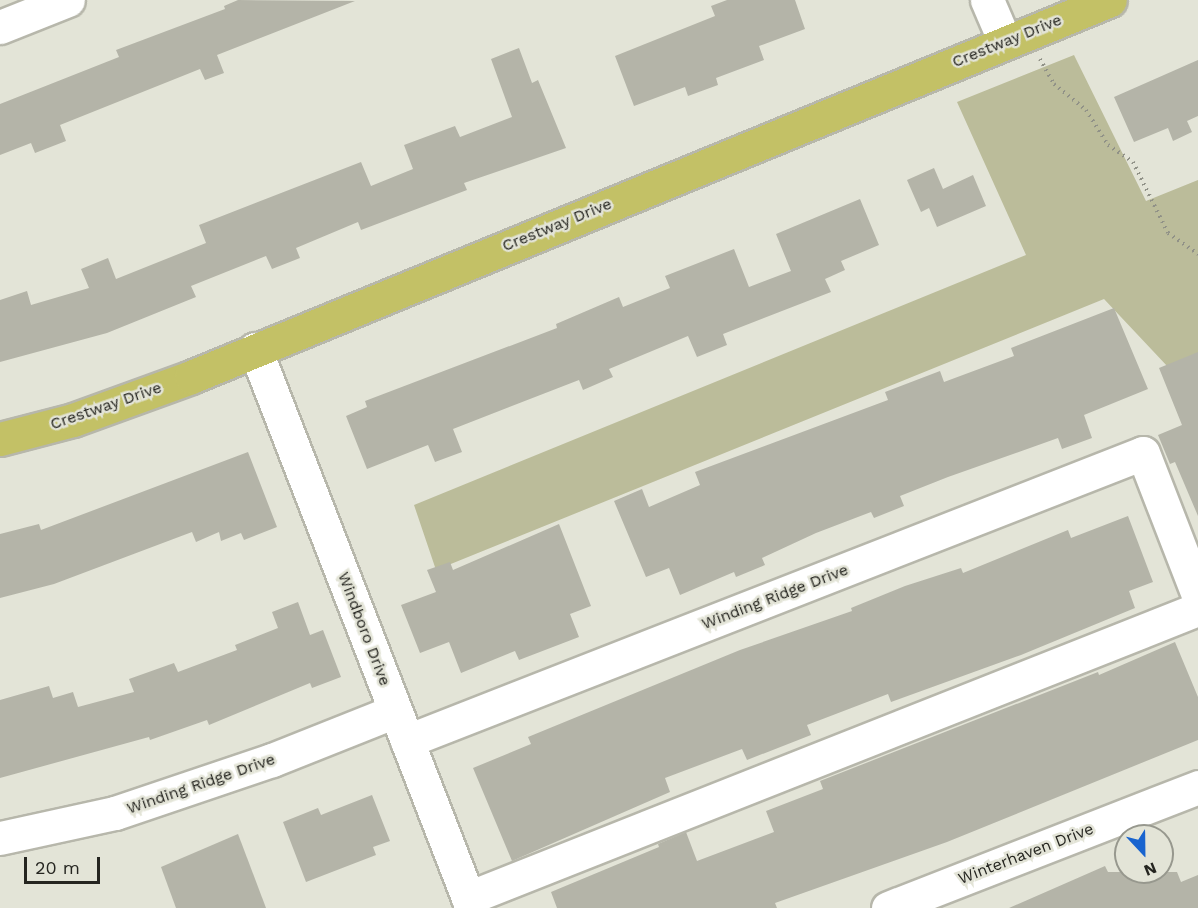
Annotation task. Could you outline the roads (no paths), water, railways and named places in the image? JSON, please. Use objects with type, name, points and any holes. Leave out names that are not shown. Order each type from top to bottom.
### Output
[{"type":"main road","name":"Crestway Drive","points":[[0,439],[73,420],[255,349],[1110,0]]},
{"type":"street","points":[[0,27],[68,0]]},
{"type":"street","points":[[987,0],[1016,37]]},
{"type":"street","name":"Windboro Drive","points":[[255,349],[470,903]]},
{"type":"street","name":"Winding Ridge Drive","points":[[407,741],[1143,453],[1198,594]]},
{"type":"street","points":[[470,903],[1198,609]]},
{"type":"street","name":"Winding Ridge Drive","points":[[0,838],[115,813],[272,760],[395,711]]},
{"type":"street","name":"Winterhaven Drive","points":[[888,908],[1198,787]]}]
